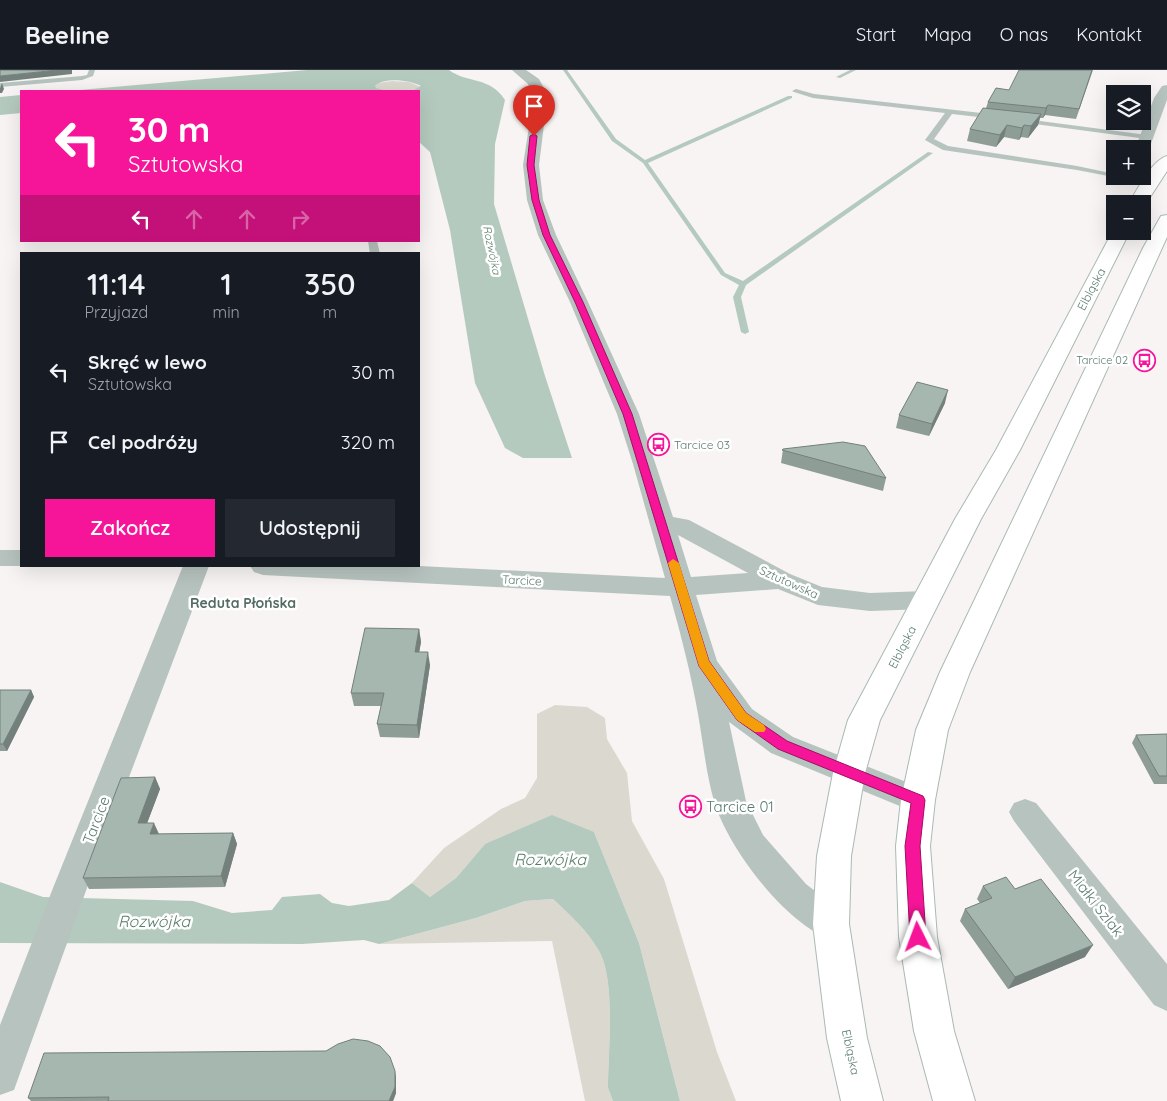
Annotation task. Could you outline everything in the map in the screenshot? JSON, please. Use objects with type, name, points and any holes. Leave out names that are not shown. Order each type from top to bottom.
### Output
[{"type":"main road","points":[[1151,181],[1165,167]]},
{"type":"main road","points":[[954,1101],[934,1031],[918,937],[912,846],[918,800],[932,730],[955,672],[1152,248],[1167,220]]},
{"type":"main road","name":"Elbląska","points":[[862,1101],[847,1038],[831,924],[834,856],[849,773],[864,720],[968,519],[1008,450],[1116,240]]},
{"type":"street","points":[[518,70],[534,82],[540,101],[531,165],[538,208],[547,235],[579,302],[628,414],[704,663],[730,801],[751,845],[794,895],[831,924]]},
{"type":"street","points":[[1146,140],[1161,98],[1167,88]]},
{"type":"street","points":[[1151,160],[1165,167]]},
{"type":"street","name":"Sztutowska","points":[[661,524],[680,526],[781,580],[818,596],[870,602],[926,600]]},
{"type":"street","points":[[0,558],[20,558]]},
{"type":"street","name":"Tarcice","points":[[0,1076],[43,957],[196,567]]},
{"type":"street","name":"Tarcice","points":[[296,567],[680,586],[781,580]]},
{"type":"street","points":[[704,663],[742,716],[782,745],[918,800]]},
{"type":"street","name":"Miałki Szlak","points":[[1026,812],[1167,993]]},
{"type":"lane","points":[[0,85],[82,78],[90,76],[92,70]]},
{"type":"lane","points":[[796,91],[814,96],[1051,123],[1131,140]]},
{"type":"lane","points":[[950,112],[929,140],[946,148],[1106,174]]},
{"type":"shaded area","points":[[392,81],[409,82],[421,87],[416,90],[384,90],[375,88],[378,83]]},
{"type":"shaded area","points":[[555,705],[587,707],[605,718],[607,739],[627,773],[632,821],[664,879],[717,1052],[736,1101],[680,1101],[639,943],[594,832],[485,844],[456,878],[430,897],[412,883],[444,848],[501,809],[525,798],[537,778],[537,714]]},
{"type":"shaded area","points":[[553,899],[589,936],[599,951],[604,964],[608,980],[610,1017],[608,1088],[613,1101],[585,1101],[552,941],[379,944],[476,918],[525,901]]},
{"type":"water","points":[[307,70],[449,70],[493,87],[505,100],[495,144],[494,204],[545,376],[572,458],[523,458],[505,448],[475,383],[450,230],[430,152],[420,143],[420,90],[414,90],[421,86],[404,81],[391,80],[384,81],[375,86],[383,90],[79,90]]},
{"type":"water","points":[[20,95],[20,113],[0,115],[0,97]]},
{"type":"water","name":"Rozwójka","points":[[552,815],[594,832],[639,943],[680,1101],[613,1101],[608,1088],[610,1017],[608,980],[604,964],[599,951],[589,936],[553,899],[525,901],[476,918],[379,944],[364,940],[302,944],[0,943],[0,882],[43,897],[193,901],[232,913],[272,910],[282,897],[320,894],[332,903],[349,906],[389,900],[412,883],[430,897],[456,878],[485,844]]},
{"type":"building","points":[[0,70],[58,70],[0,76]]},
{"type":"building","points":[[1019,70],[1092,70],[1079,109],[1048,105],[1046,108],[988,102],[996,88],[1009,90]]},
{"type":"building","points":[[983,108],[1041,114],[1031,126],[1024,125],[1022,128],[1007,125],[1000,135],[970,129]]},
{"type":"building","points":[[917,382],[948,390],[932,424],[899,415]]},
{"type":"building","points":[[843,442],[865,446],[886,478],[782,450],[783,449]]},
{"type":"building","points":[[365,628],[419,629],[415,652],[428,652],[417,725],[377,724],[384,693],[351,693]]},
{"type":"building","points":[[0,690],[31,690],[3,744],[0,744]]},
{"type":"building","points":[[1167,734],[1167,776],[1159,776],[1136,735]]},
{"type":"building","points":[[155,777],[138,823],[154,823],[150,834],[233,833],[221,876],[83,878],[121,778]]},
{"type":"building","points":[[1006,877],[1015,889],[1041,879],[1093,945],[1015,977],[965,909],[992,898],[983,886]]},
{"type":"building","points":[[353,1039],[368,1041],[380,1046],[390,1057],[395,1071],[395,1087],[389,1101],[108,1101],[109,1097],[28,1098],[44,1053],[326,1051],[338,1044]]},
{"type":"waterway","points":[[565,70],[614,140],[645,162]]},
{"type":"waterway","points":[[838,77],[854,70]]},
{"type":"waterway","points":[[645,162],[790,97]]},
{"type":"waterway","points":[[743,284],[930,153]]},
{"type":"waterway","points":[[645,162],[723,274],[743,284]]},
{"type":"waterway","points":[[743,284],[737,297],[745,332]]},
{"type":"slow traffic","points":[[673,563],[704,663],[742,716],[759,729]]},
{"type":"place","name":"Tarcice 02","points":[[1144,360]]},
{"type":"place","name":"Tarcice 03","points":[[658,444]]},
{"type":"place","name":"Tarcice 01","points":[[690,806]]},
{"type":"district","name":"Reduta Płońska","points":[[243,603]]},
{"type":"route","points":[[534,136],[531,165],[536,200],[547,235],[579,302],[628,414],[645,464],[661,524],[704,663],[742,716],[782,745],[918,800],[912,846],[918,937]]}]
